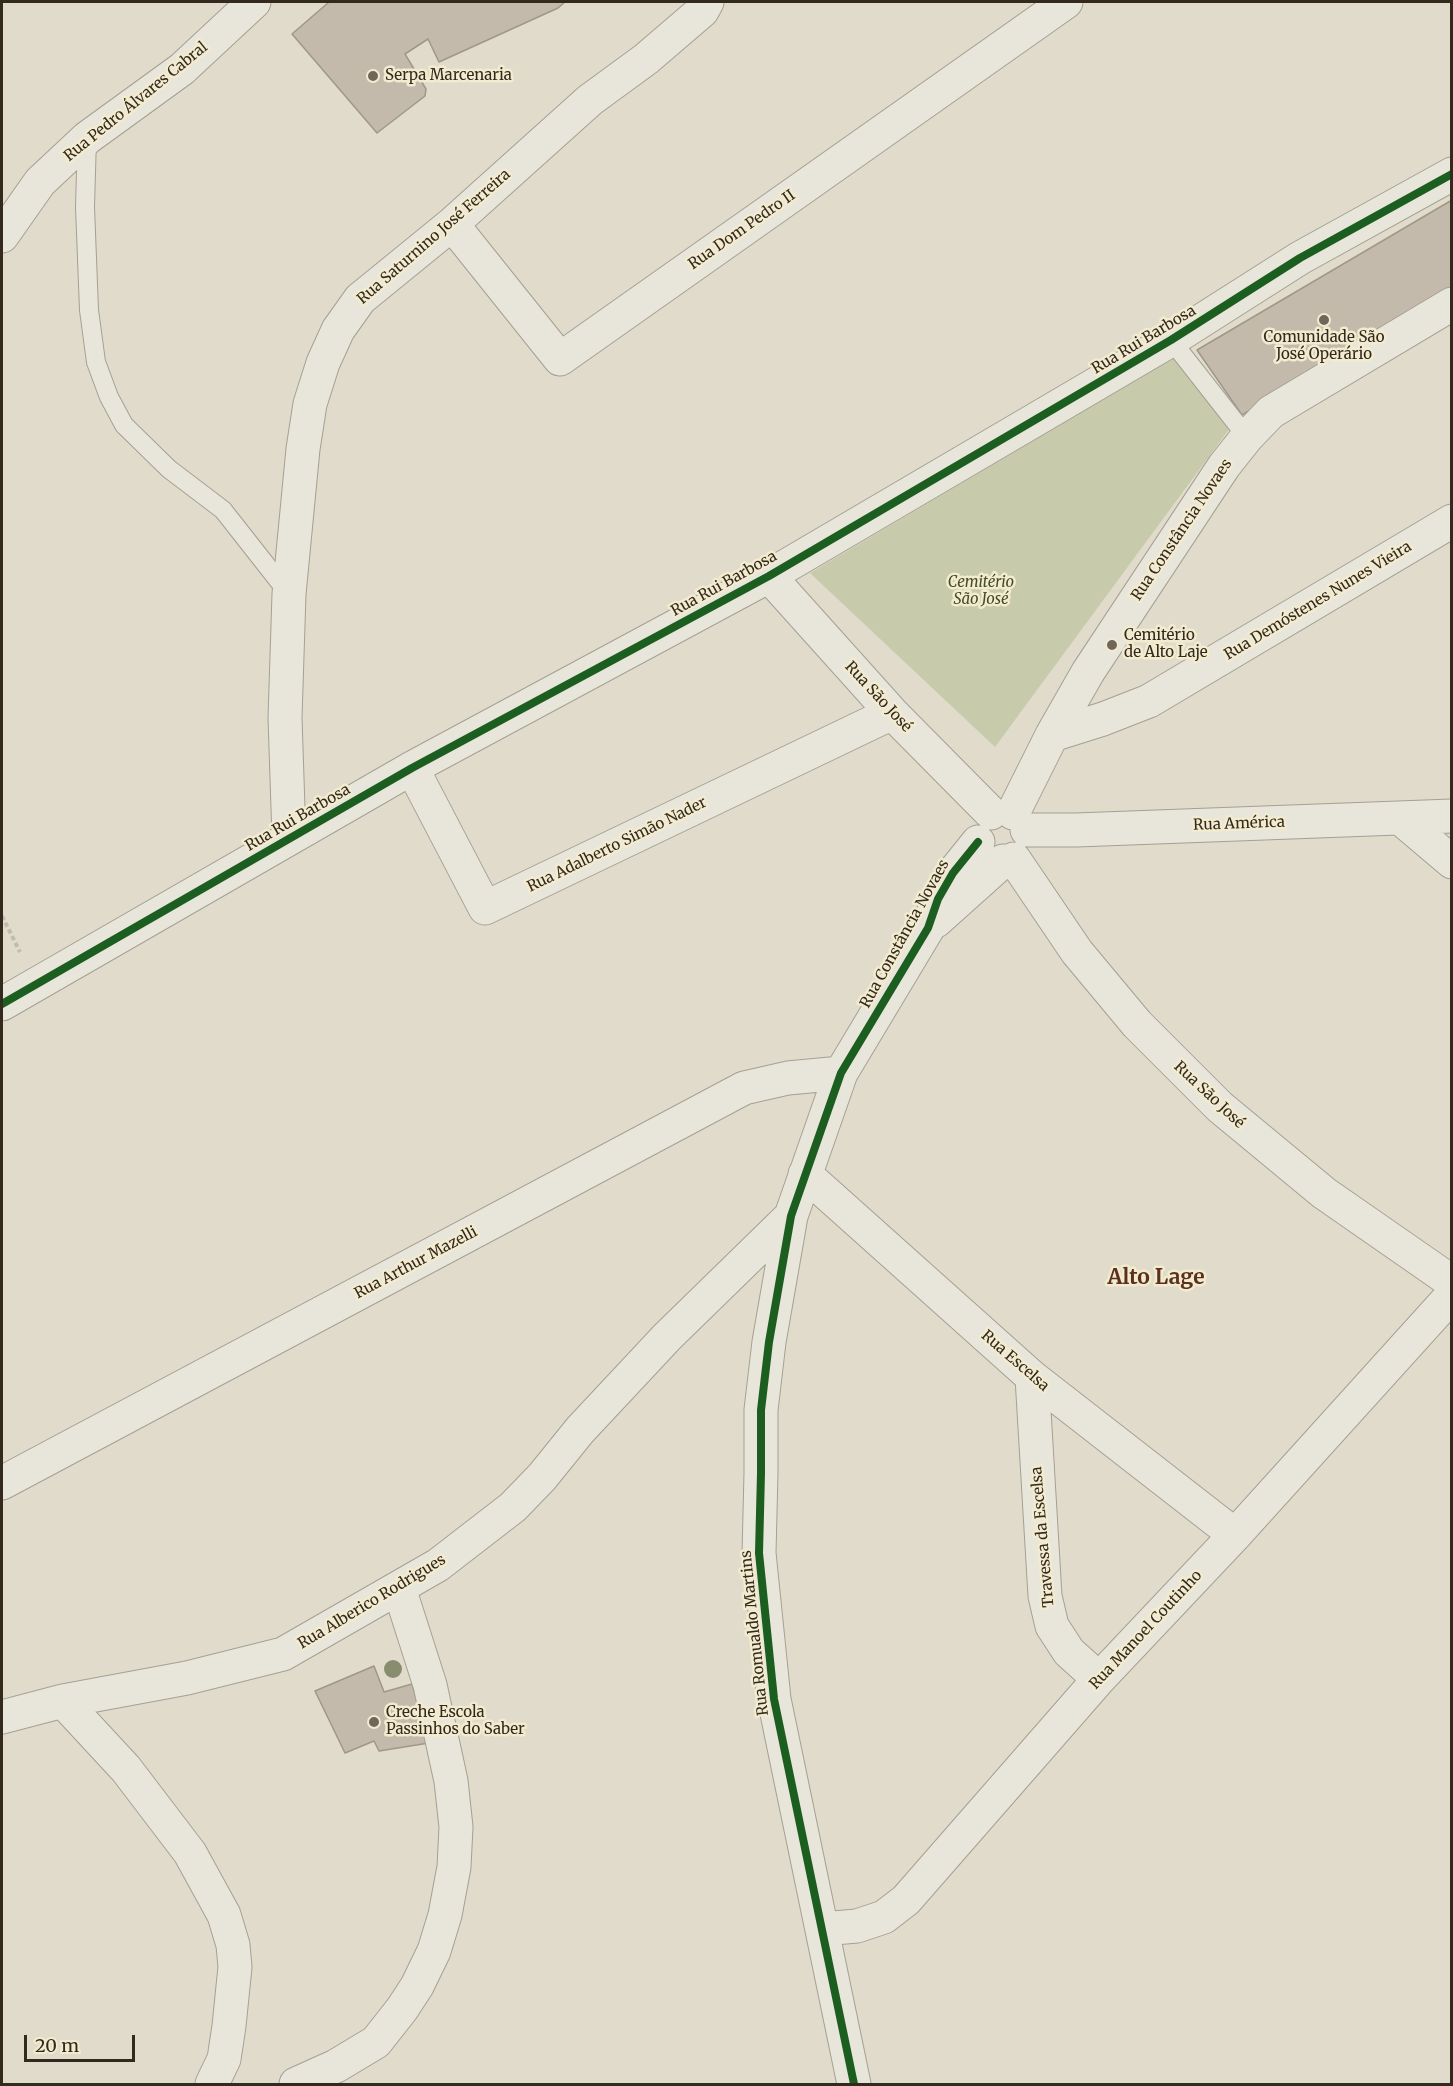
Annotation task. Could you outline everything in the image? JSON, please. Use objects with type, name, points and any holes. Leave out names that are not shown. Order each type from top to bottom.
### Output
[{"type":"street","name":"Rua Pedro Álvares Cabral","points":[[2,236],[40,182],[87,138],[182,69],[254,2]]},
{"type":"street","name":"Rua Saturnino José Ferreira","points":[[289,838],[285,718],[289,594],[303,449],[310,404],[323,363],[338,330],[360,299],[452,224],[590,100],[646,59],[702,11],[707,2]]},
{"type":"street","name":"Rua Dom Pedro II","points":[[452,224],[560,360],[1066,2]]},
{"type":"street","name":"Rua Rui Barbosa","points":[[2,1004],[412,768],[769,576],[1171,340],[1300,258],[1452,174]]},
{"type":"street","name":"Rua Constância Novaes","points":[[841,1073],[928,928],[1004,836],[1052,735],[1095,662],[1224,466],[1247,437],[1271,412],[1452,304]]},
{"type":"street","name":"Rua Demóstenes Nunes Vieira","points":[[1052,735],[1149,701],[1452,521]]},
{"type":"street","name":"Rua São José","points":[[769,576],[1004,836],[1077,952],[1137,1024],[1220,1107],[1324,1193],[1452,1282]]},
{"type":"street","name":"Rua Adalberto Simão Nader","points":[[412,768],[485,908],[892,713]]},
{"type":"street","name":"Rua América","points":[[1004,836],[1076,830],[1452,816]]},
{"type":"street","points":[[1400,818],[1452,862]]},
{"type":"street","name":"Rua Romualdo Martins","points":[[841,1073],[791,1216],[769,1342],[761,1410],[759,1552],[774,1699],[854,2085]]},
{"type":"street","name":"Rua Arthur Mazelli","points":[[2,1483],[744,1088],[788,1077],[841,1073]]},
{"type":"street","name":"Rua Escelsa","points":[[805,1174],[1032,1377],[1235,1535]]},
{"type":"street","name":"Rua Alberico Rodrigues","points":[[2,1717],[63,1701],[187,1678],[283,1654],[438,1565],[513,1506],[542,1477],[580,1430],[667,1337],[791,1216]]},
{"type":"street","name":"Rua Manoel Coutinho","points":[[822,1929],[857,1926],[884,1917],[906,1900],[1099,1679],[1235,1535],[1452,1295]]},
{"type":"street","name":"Travessa da Escelsa","points":[[1032,1377],[1045,1596],[1052,1626],[1069,1652],[1099,1679]]},
{"type":"street","points":[[296,2085],[336,2066],[376,2042],[417,1986],[434,1951],[445,1915],[454,1867],[456,1827],[451,1781],[430,1685],[399,1588]]},
{"type":"street","points":[[63,1701],[126,1769],[190,1853],[224,1915],[233,1944],[236,1967],[224,2059],[212,2085]]},
{"type":"lane","points":[[87,138],[85,207],[89,310],[96,362],[109,397],[124,425],[169,469],[223,510],[289,594]]},
{"type":"lane","points":[[1171,340],[1247,437]]},
{"type":"path","points":[[2,916],[25,961]]},
{"type":"green space","name":"Cemitério São José","points":[[1176,356],[1230,428],[995,747],[810,573]]},
{"type":"building","name":"Serpa Marcenaria","points":[[329,2],[565,2],[558,8],[439,62],[428,39],[405,54],[426,89],[425,96],[377,133],[292,34]]},
{"type":"building","name":"Comunidade São José Operário","points":[[1452,200],[1452,291],[1242,415],[1197,350]]},
{"type":"building","name":"Creche Escola Passinhos do Saber","points":[[374,1666],[384,1692],[412,1684],[429,1743],[379,1751],[374,1741],[345,1753],[315,1691]]},
{"type":"cycle path","points":[[2,1004],[412,768],[769,576],[1171,340],[1300,258],[1452,174]]},
{"type":"cycle path","points":[[854,2084],[774,1699],[759,1553],[761,1410],[769,1342],[791,1216],[841,1073],[928,928],[938,899],[953,873],[978,842]]},
{"type":"place","name":"Serpa Marcenaria","points":[[373,76]]},
{"type":"place","name":"Comunidade São José Operário","points":[[1324,320]]},
{"type":"place","name":"Cemitério de Alto Laje","points":[[1112,645]]},
{"type":"place","name":"Creche Escola Passinhos do Saber","points":[[374,1722]]},
{"type":"district","name":"Alto Lage","points":[[1156,1278]]}]
